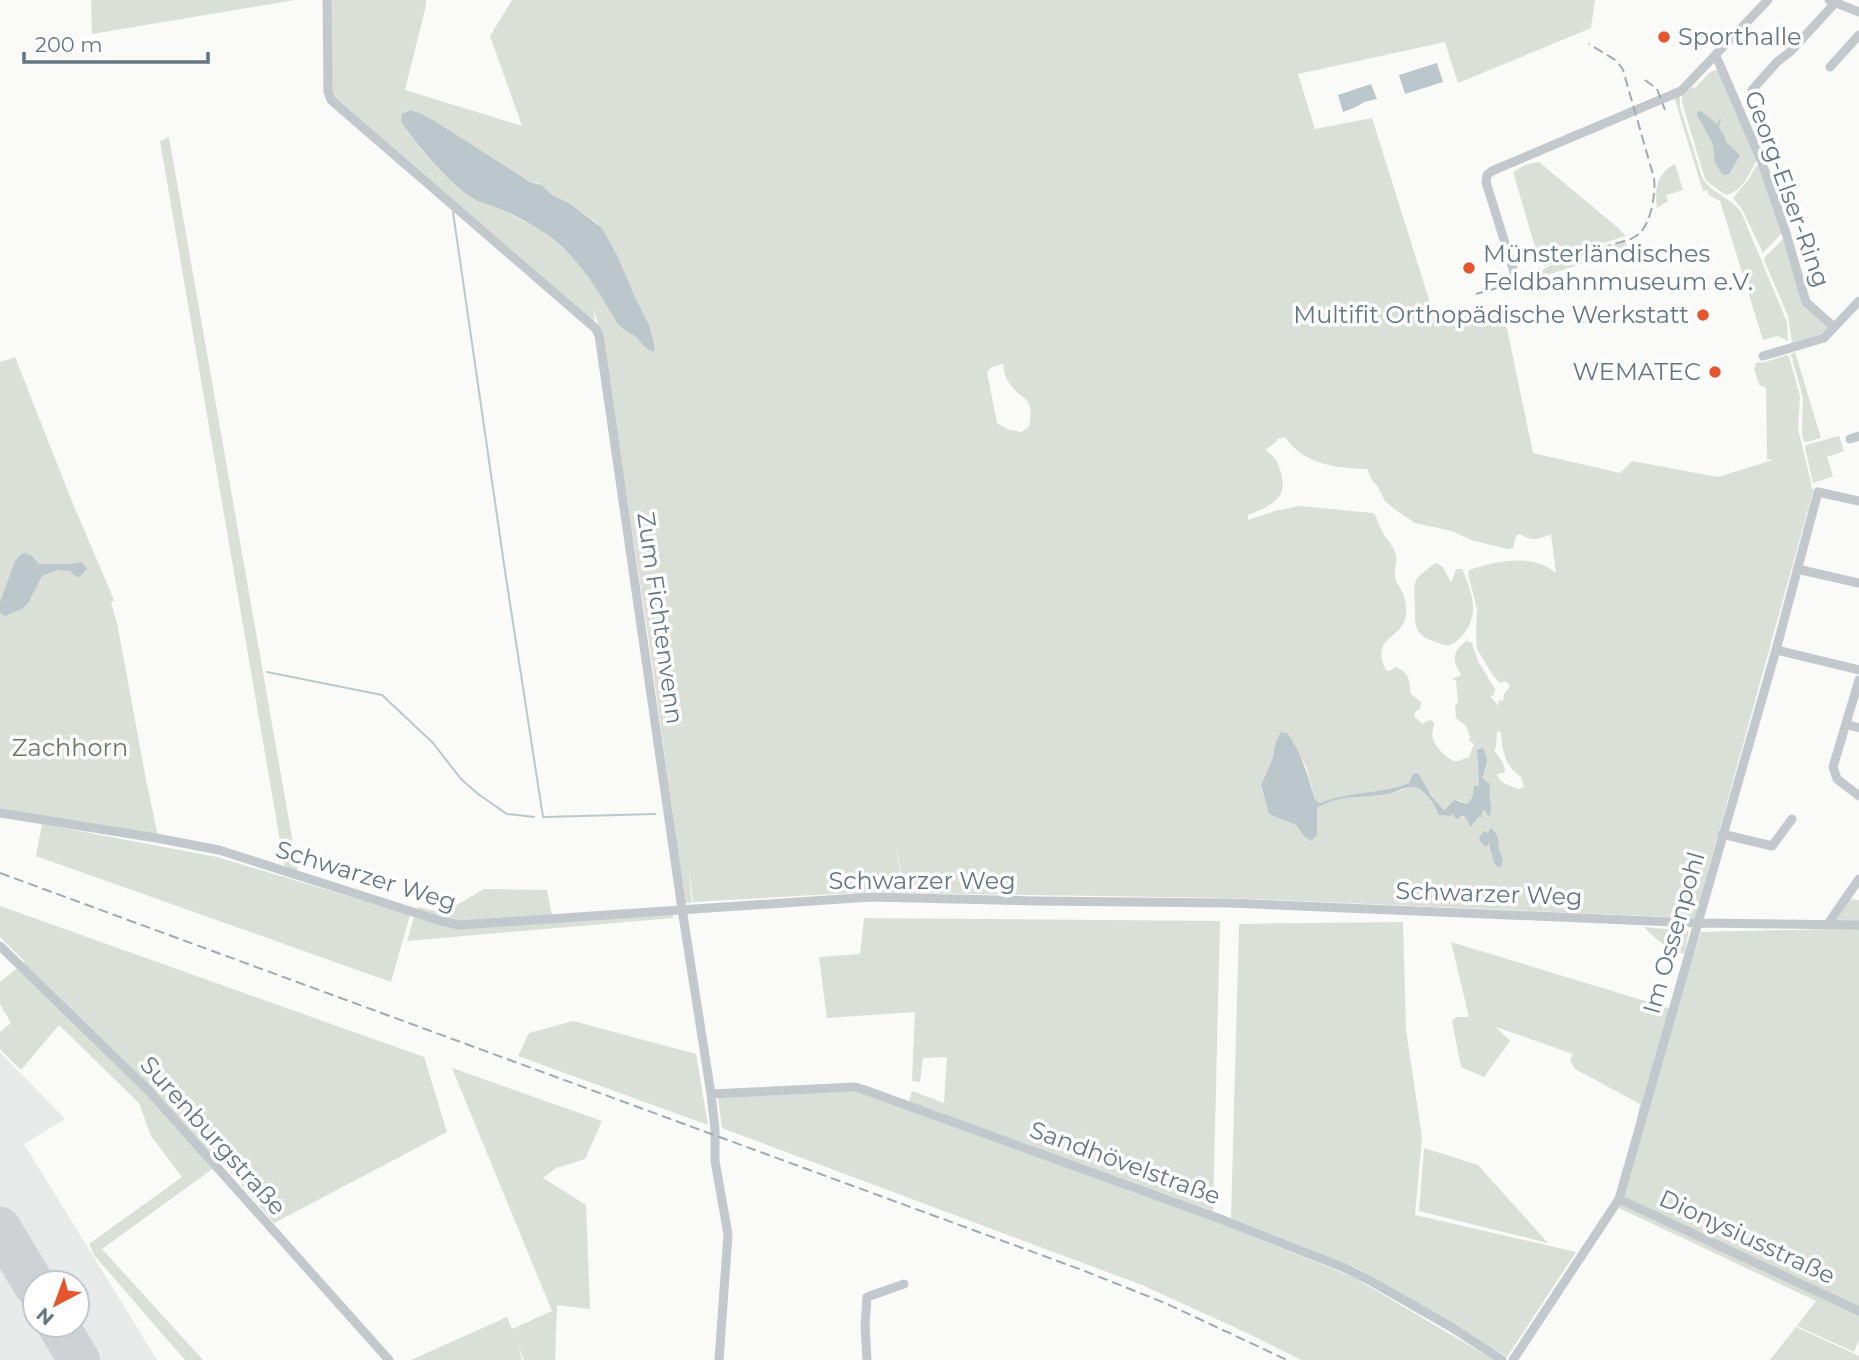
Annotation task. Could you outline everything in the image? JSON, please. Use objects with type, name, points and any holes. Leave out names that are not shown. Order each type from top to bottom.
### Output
[{"type":"street","name":"Zum Fichtenvenn","points":[[327,0],[328,92],[331,100],[595,328],[599,335],[715,1129],[715,1161],[728,1234],[719,1360]]},
{"type":"street","points":[[1514,272],[1486,182],[1487,175],[1681,91],[1768,0]]},
{"type":"street","name":"Georg-Elser-Ring","points":[[1752,90],[1833,1],[1859,12]]},
{"type":"street","points":[[1830,67],[1859,35]]},
{"type":"street","name":"Georg-Elser-Ring","points":[[1716,56],[1760,160],[1806,302],[1835,327]]},
{"type":"street","points":[[1763,356],[1824,338],[1859,301]]},
{"type":"street","name":"Im Ossenpohl","points":[[1513,1360],[1619,1199],[1776,650],[1818,492],[1859,501]]},
{"type":"street","points":[[1797,569],[1859,583]]},
{"type":"street","points":[[1776,650],[1859,670]]},
{"type":"street","points":[[1859,680],[1833,767],[1837,779],[1859,796]]},
{"type":"street","points":[[1846,724],[1859,729]]},
{"type":"street","name":"Schwarzer Weg","points":[[0,813],[219,850],[460,925],[871,897],[1230,903],[1696,923],[1859,925]]},
{"type":"street","points":[[1722,834],[1772,846],[1792,819]]},
{"type":"street","points":[[1826,925],[1859,879]]},
{"type":"street","name":"Surenburgstraße","points":[[0,947],[149,1091],[388,1360]]},
{"type":"street","name":"Sandhövelstraße","points":[[710,1094],[862,1088],[1218,1218],[1345,1268],[1451,1327],[1502,1360]]},
{"type":"street","name":"Dionysiusstraße","points":[[1619,1199],[1859,1311]]},
{"type":"street","points":[[867,1360],[867,1297],[904,1284]]},
{"type":"shaded area","points":[[1437,63],[1443,82],[1405,94],[1399,75]]},
{"type":"shaded area","points":[[1371,84],[1377,99],[1343,112],[1338,95]]},
{"type":"shaded area","points":[[410,110],[438,123],[530,182],[541,185],[602,228],[650,327],[655,348],[653,352],[619,325],[587,275],[558,243],[525,221],[478,201],[447,177],[401,121],[402,114]]},
{"type":"shaded area","points":[[1701,111],[1717,124],[1726,142],[1740,155],[1729,174],[1723,175],[1715,163],[1713,144],[1697,115],[1697,112]]},
{"type":"shaded area","points":[[25,553],[39,564],[82,562],[87,569],[80,577],[70,571],[57,570],[42,576],[28,603],[5,616],[0,613],[0,602],[15,561]]},
{"type":"shaded area","points":[[1281,732],[1287,733],[1297,749],[1315,800],[1320,803],[1342,796],[1398,787],[1409,783],[1413,774],[1418,773],[1443,809],[1454,800],[1467,804],[1472,798],[1474,786],[1479,785],[1477,750],[1483,748],[1487,763],[1482,778],[1490,784],[1490,815],[1488,816],[1485,810],[1482,817],[1478,817],[1470,826],[1462,816],[1457,819],[1452,814],[1439,815],[1426,795],[1414,787],[1408,787],[1388,794],[1334,800],[1317,808],[1317,835],[1311,841],[1296,825],[1269,814],[1261,785]]},
{"type":"shaded area","points":[[1490,828],[1498,840],[1503,859],[1501,867],[1494,863],[1489,843],[1486,847],[1480,841],[1479,837],[1484,831],[1489,832]]},
{"type":"shaded area","points":[[0,1052],[65,1119],[24,1144],[157,1360],[0,1360]]},
{"type":"green space","points":[[91,0],[295,0],[92,34]]},
{"type":"green space","points":[[331,0],[426,0],[405,90],[522,126],[490,36],[512,0],[1595,0],[1591,28],[1458,83],[1445,42],[1298,74],[1315,129],[1372,118],[1437,325],[1502,305],[1533,453],[1620,473],[1632,461],[1718,477],[1773,460],[1767,459],[1766,388],[1759,385],[1754,368],[1755,363],[1787,355],[1789,357],[1800,396],[1798,429],[1813,491],[1695,918],[1231,898],[905,893],[896,847],[903,893],[870,892],[693,902],[688,863],[692,903],[685,903],[649,641],[603,340],[594,310],[595,324],[333,99]],"holes":[[[406,111],[420,113],[438,123],[597,223],[619,259],[650,327],[655,348],[650,351],[630,332],[618,325],[605,297],[584,270],[548,236],[534,225],[474,198],[444,174],[407,131],[401,121]],[[1003,364],[1008,381],[1029,403],[1029,427],[1021,432],[1007,429],[997,423],[987,372],[992,367]],[[1285,437],[1301,454],[1311,459],[1332,466],[1367,469],[1385,501],[1415,523],[1452,531],[1471,540],[1508,549],[1513,548],[1516,536],[1520,534],[1535,539],[1551,534],[1556,573],[1547,567],[1526,561],[1502,562],[1469,570],[1477,609],[1477,649],[1500,683],[1506,681],[1510,686],[1498,705],[1491,696],[1494,695],[1495,689],[1478,661],[1472,643],[1466,641],[1458,649],[1455,660],[1461,674],[1452,679],[1456,681],[1456,718],[1466,726],[1469,741],[1474,744],[1469,757],[1454,761],[1443,753],[1433,739],[1434,722],[1430,720],[1422,724],[1414,716],[1420,709],[1421,702],[1411,694],[1407,676],[1397,667],[1386,670],[1381,651],[1387,640],[1402,626],[1406,605],[1395,577],[1395,552],[1373,513],[1300,506],[1248,520],[1248,515],[1272,503],[1281,493],[1283,486],[1279,467],[1274,457],[1265,450]],[[1497,731],[1501,732],[1508,763],[1521,777],[1524,787],[1518,789],[1500,780],[1497,774],[1505,771],[1494,750]],[[1282,732],[1287,733],[1306,766],[1315,800],[1320,803],[1327,801],[1317,808],[1317,835],[1304,836],[1296,825],[1269,814],[1261,786],[1272,760],[1276,741]],[[1477,750],[1487,767],[1482,778],[1490,795],[1490,815],[1485,809],[1474,825],[1470,826],[1466,818],[1436,807],[1426,794],[1410,786],[1385,795],[1327,801],[1394,789],[1409,783],[1413,774],[1443,809],[1458,800],[1467,804],[1472,798],[1474,786],[1479,785]]]},
{"type":"green space","points":[[1716,70],[1719,71],[1757,159],[1741,186],[1726,195],[1705,179],[1682,102],[1682,95]]},
{"type":"green space","points":[[1680,96],[1680,107],[1702,177],[1742,214],[1787,322],[1788,341],[1778,336],[1763,340],[1720,201],[1709,195],[1707,190],[1703,191],[1674,97]]},
{"type":"green space","points":[[169,137],[298,872],[285,870],[160,141]]},
{"type":"green space","points":[[1539,162],[1626,236],[1542,262],[1538,257],[1513,172],[1525,165]]},
{"type":"green space","points":[[1675,164],[1683,190],[1666,195],[1668,201],[1657,208],[1658,182],[1664,172]]},
{"type":"green space","points":[[1756,166],[1759,166],[1782,233],[1763,253],[1742,209],[1733,198]]},
{"type":"green space","points":[[1783,239],[1804,304],[1829,327],[1821,334],[1792,343],[1788,316],[1764,260]]},
{"type":"green space","points":[[1625,241],[1628,248],[1620,248],[1619,252],[1541,277],[1540,271],[1555,263]]},
{"type":"green space","points":[[1795,352],[1821,438],[1806,442],[1802,432],[1803,398],[1791,354]]},
{"type":"green space","name":"Zachhorn","points":[[15,357],[114,600],[111,603],[158,836],[0,809],[0,362]]},
{"type":"green space","points":[[1839,436],[1844,451],[1827,457],[1833,476],[1813,483],[1806,445]]},
{"type":"green space","points":[[1436,563],[1442,566],[1451,582],[1456,569],[1462,569],[1472,599],[1473,611],[1469,625],[1460,638],[1449,645],[1423,636],[1415,623],[1416,580]]},
{"type":"green space","points":[[42,824],[217,857],[410,915],[391,982],[36,856]]},
{"type":"green space","points":[[484,889],[547,890],[552,915],[461,923],[416,910],[419,907],[443,913]]},
{"type":"green space","points":[[1847,899],[1859,900],[1859,1340],[1854,1352],[1797,1326],[1816,1301],[1619,1208],[1640,1104],[1575,1069],[1570,1061],[1573,1054],[1496,1027],[1510,1041],[1484,1077],[1461,1067],[1452,1021],[1456,1017],[1469,1017],[1451,942],[1675,1010],[1701,932],[1827,929]]},
{"type":"green space","points":[[0,906],[424,1057],[447,1132],[274,1223],[222,1162],[102,1249],[203,1360],[185,1360],[94,1255],[89,1244],[182,1177],[151,1136],[139,1103],[59,1025],[21,1070],[0,1049],[0,1032],[11,1023],[0,1004],[0,982],[25,962],[0,937]]},
{"type":"green space","points":[[672,912],[673,918],[407,941],[414,917],[445,926]]},
{"type":"green space","points":[[864,918],[1220,921],[1213,1211],[909,1102],[912,1091],[944,1103],[947,1057],[923,1058],[920,1082],[912,1081],[915,1012],[827,1018],[819,957],[860,954]]},
{"type":"green space","points":[[1403,922],[1406,1030],[1422,1137],[1415,1215],[1576,1252],[1507,1357],[1357,1268],[1231,1218],[1239,924]]},
{"type":"green space","points":[[1644,927],[1689,931],[1684,954],[1662,944]]},
{"type":"green space","points":[[573,1021],[696,1054],[708,1125],[518,1056],[529,1033]]},
{"type":"green space","points":[[452,1068],[602,1121],[585,1159],[556,1168],[543,1178],[586,1205],[590,1309],[557,1305],[555,1360],[524,1360],[518,1345],[522,1360],[411,1360],[507,1317],[512,1329],[552,1311]]},
{"type":"green space","points":[[858,1091],[1217,1222],[1353,1277],[1494,1360],[1301,1360],[1142,1285],[722,1128],[718,1098]]},
{"type":"green space","points":[[1424,1148],[1478,1165],[1548,1243],[1419,1211]]},
{"type":"green space","points":[[1796,1327],[1859,1356],[1859,1360],[1770,1360]]},
{"type":"waterway","points":[[1718,126],[1720,120]]},
{"type":"waterway","points":[[453,212],[543,817]]},
{"type":"waterway","points":[[267,672],[382,695],[433,743],[461,779],[478,794],[507,814],[534,817]]},
{"type":"waterway","points":[[544,817],[655,814]]},
{"type":"runway","points":[[0,1228],[25,1269]]},
{"type":"runway","points":[[66,1339],[79,1360]]},
{"type":"railway","points":[[1476,294],[1526,280],[1544,265],[1631,239],[1640,233],[1647,222],[1653,199],[1654,178],[1623,70],[1617,61],[1589,44]]},
{"type":"railway","points":[[1645,80],[1657,89],[1665,110]]},
{"type":"railway","points":[[0,873],[1082,1270],[1165,1303],[1287,1360]]},
{"type":"place","name":"Sporthalle","points":[[1664,37]]},
{"type":"place","name":"Münsterländisches Feldbahnmuseum e.V.","points":[[1469,268]]},
{"type":"place","name":"Multifit Orthopädische Werkstatt","points":[[1703,315]]},
{"type":"place","name":"WEMATEC","points":[[1715,372]]}]
